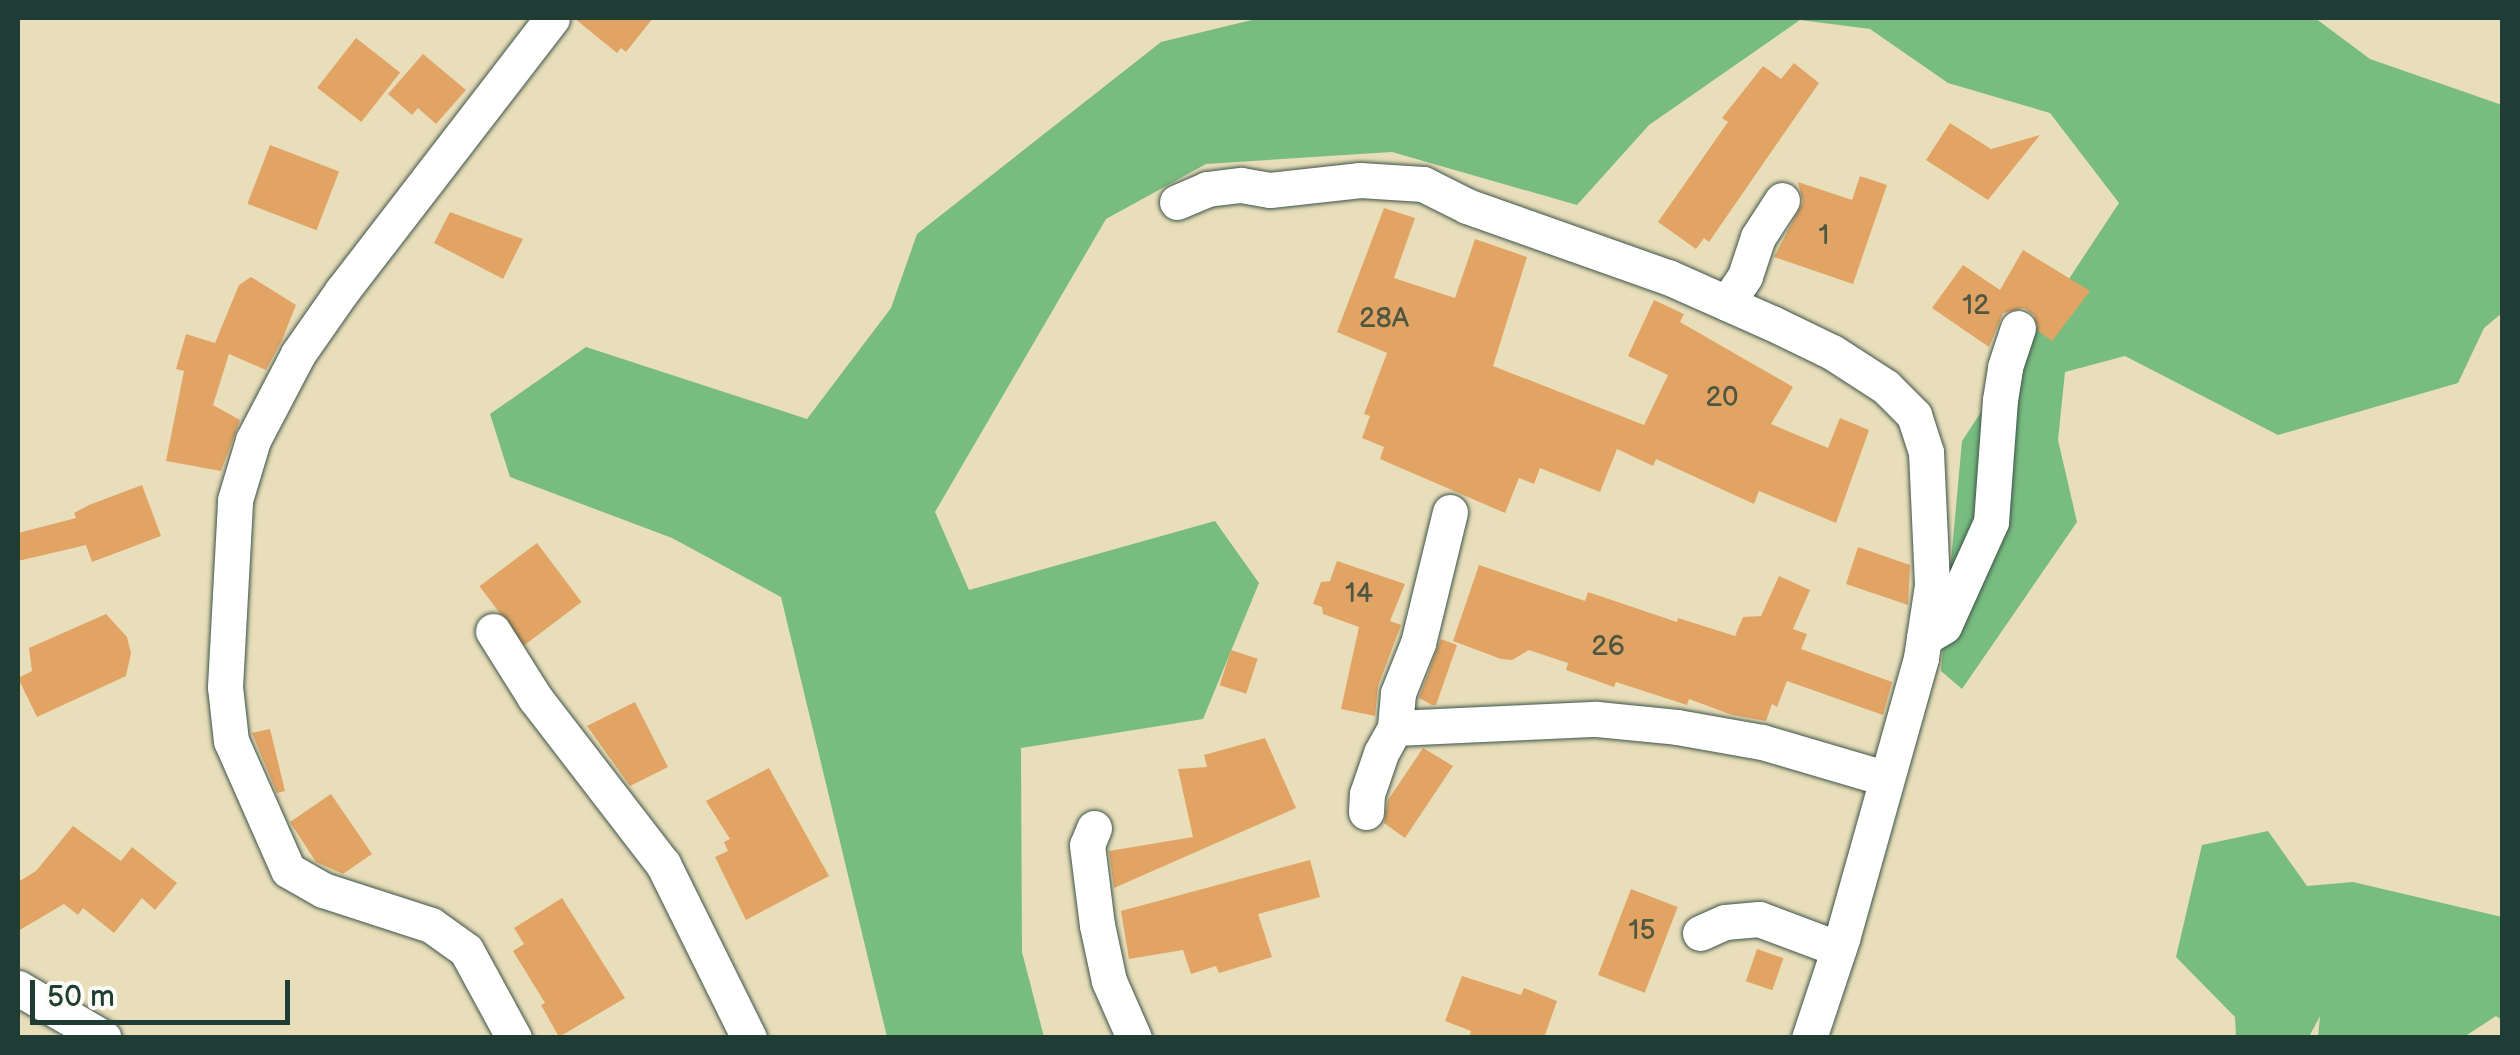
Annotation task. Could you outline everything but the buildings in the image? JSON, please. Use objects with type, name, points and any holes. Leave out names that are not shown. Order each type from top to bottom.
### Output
[{"type":"street","points":[[514,1038],[466,950],[432,925],[323,890],[288,870],[231,740],[226,688],[235,500],[253,440],[298,354],[331,306],[552,18]]},
{"type":"street","points":[[1178,202],[1207,189],[1241,185],[1270,190],[1391,179],[1423,184],[1466,206],[1668,277],[1832,352],[1886,386],[1914,415],[1926,452],[1930,515],[1932,585],[1924,638],[1839,948],[1809,1038]]},
{"type":"street","points":[[1727,303],[1745,276],[1758,237],[1782,200]]},
{"type":"street","points":[[1924,638],[1944,626],[1991,522],[2002,383],[2018,328]]},
{"type":"street","points":[[1366,812],[1367,794],[1381,753],[1395,728],[1398,692],[1418,643],[1450,512]]},
{"type":"street","points":[[493,631],[535,698],[663,864],[749,1038]]},
{"type":"street","points":[[1395,728],[1598,720],[1645,724],[1762,742],[1884,778]]},
{"type":"street","points":[[1094,828],[1087,845],[1096,924],[1109,981],[1134,1038]]},
{"type":"street","points":[[1700,933],[1726,922],[1760,919],[1839,948]]},
{"type":"street","points":[[18,988],[104,1038]]},
{"type":"green space","points":[[1260,18],[2315,18],[2370,59],[2502,105],[2502,313],[2484,328],[2458,383],[2278,435],[2125,356],[2065,372],[2058,440],[2077,522],[1962,689],[1941,671],[1962,441],[2119,203],[2050,113],[1948,83],[1870,29],[1800,20],[1649,125],[1577,205],[1392,152],[1206,164],[1106,219],[935,512],[969,590],[1215,521],[1259,583],[1203,719],[1021,748],[1022,952],[1044,1037],[887,1037],[781,597],[672,538],[510,477],[490,414],[586,347],[807,419],[891,308],[917,234],[1161,42]]},
{"type":"green space","points":[[2268,831],[2307,886],[2353,882],[2502,917],[2502,1020],[2496,1016],[2464,1037],[2318,1037],[2320,1016],[2309,1037],[2236,1037],[2235,1017],[2176,957],[2202,845]]}]
